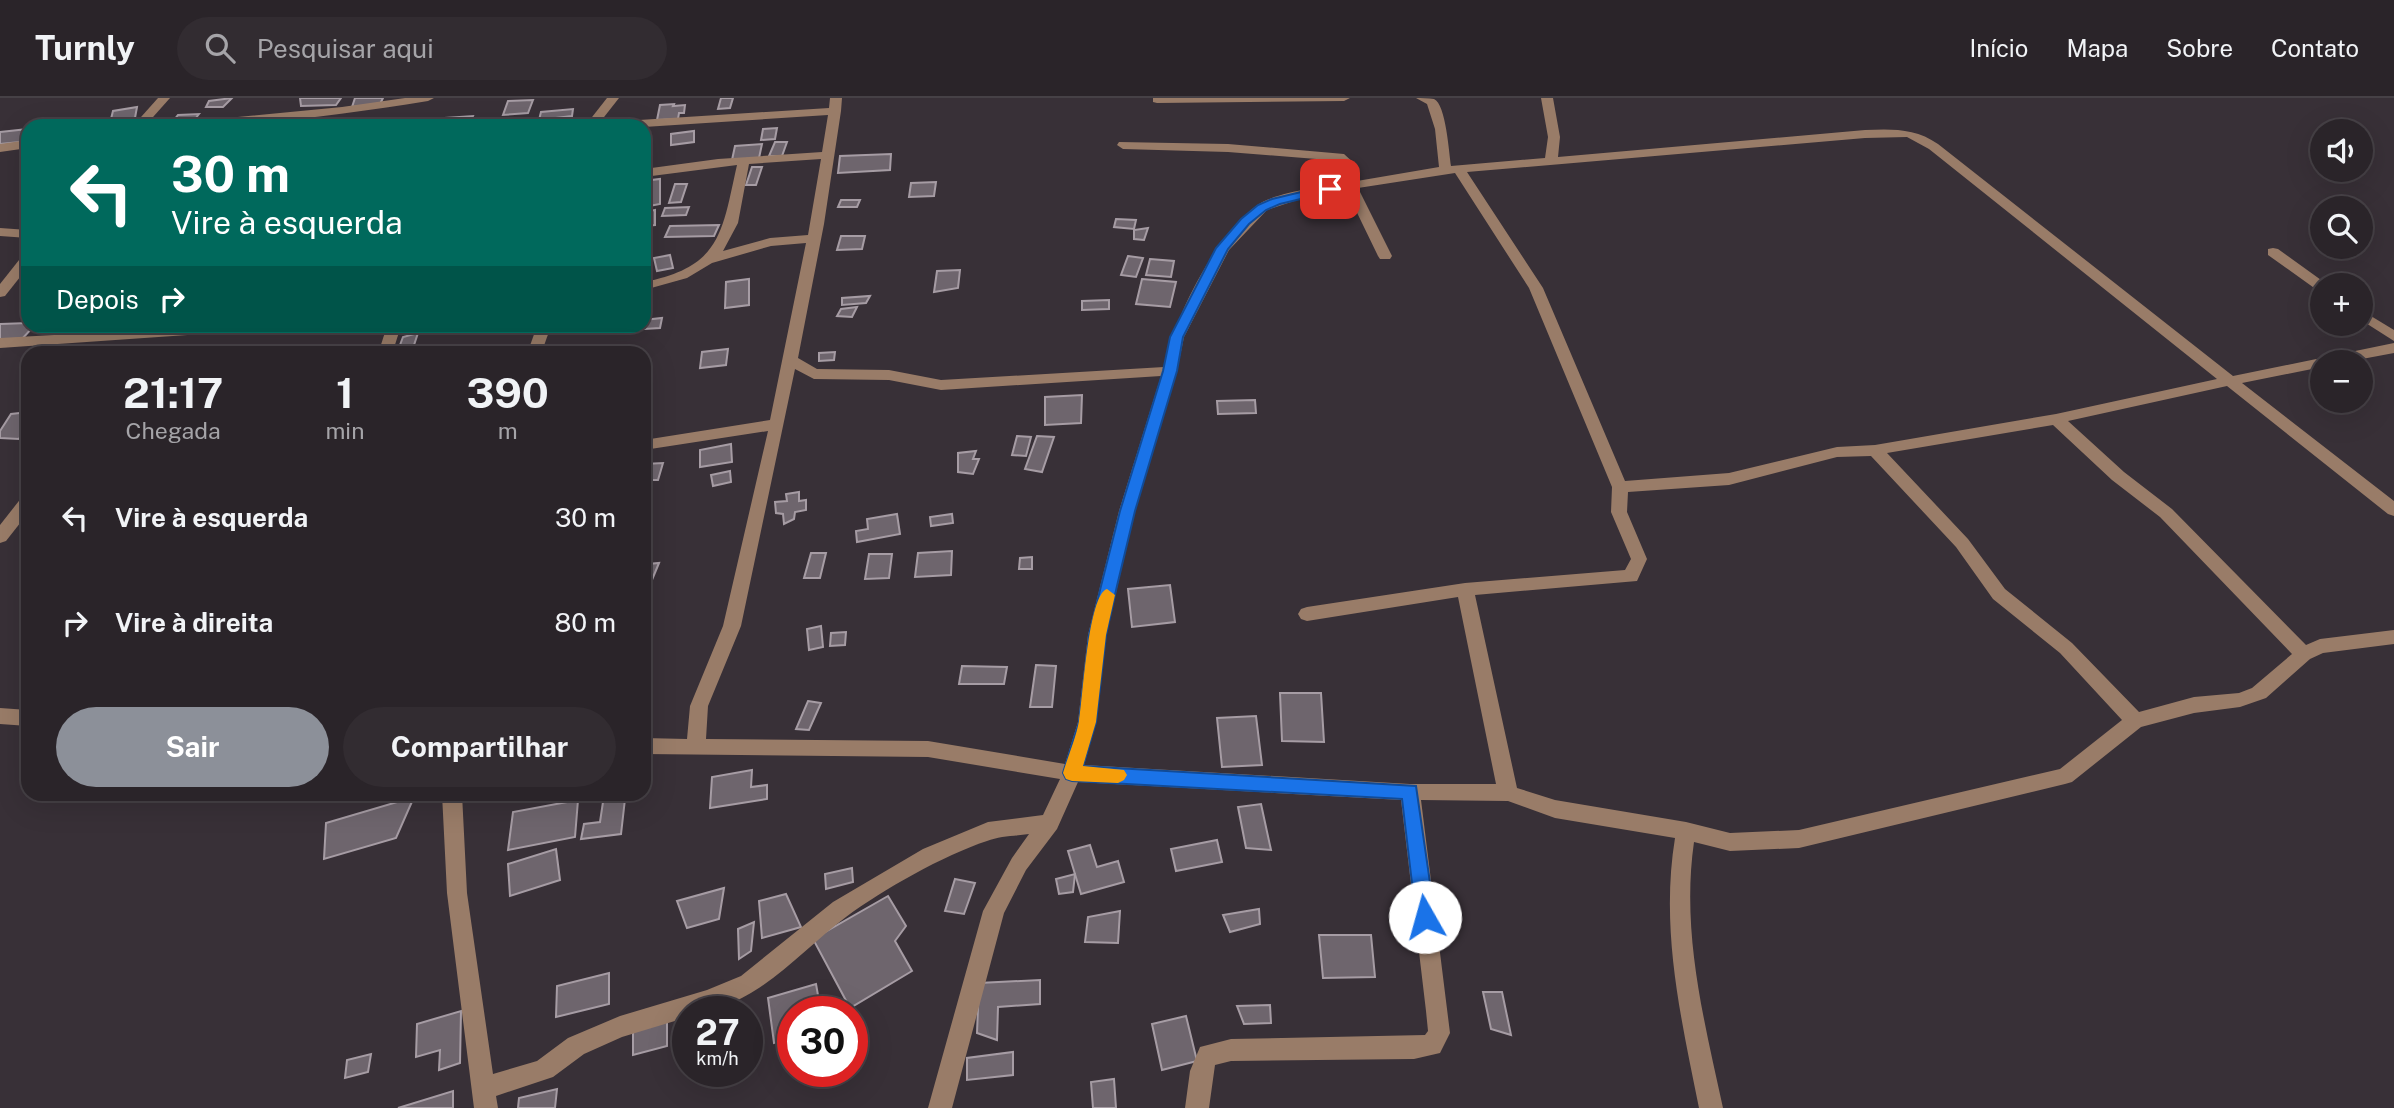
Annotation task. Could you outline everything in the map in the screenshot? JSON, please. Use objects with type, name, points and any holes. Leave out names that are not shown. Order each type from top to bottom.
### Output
[{"type":"street","points":[[145,119],[164,98]]},
{"type":"street","points":[[258,119],[428,98]]},
{"type":"street","points":[[596,119],[612,98]]},
{"type":"street","points":[[1157,100],[1344,98]]},
{"type":"street","points":[[1307,614],[1465,589],[1631,576],[1639,559],[1619,512],[1620,487],[1535,288],[1475,191],[1451,169],[1432,102],[1422,98]]},
{"type":"street","points":[[1547,98],[1554,137],[1551,161]]},
{"type":"street","points":[[651,122],[836,105],[814,239],[778,424],[732,626],[698,706],[696,747]]},
{"type":"street","points":[[317,119],[320,113]]},
{"type":"street","points":[[940,1108],[994,911],[1019,863],[1050,823],[1072,773],[1087,722],[1097,635],[1124,524],[1170,371],[1177,337],[1223,248],[1245,222],[1262,207],[1276,201],[1350,185],[1451,169],[1865,134],[1913,134],[1928,139],[1957,167],[2394,510]]},
{"type":"street","points":[[0,148],[21,145]]},
{"type":"street","points":[[1123,145],[1335,155],[1349,161],[1352,169],[1350,185],[1385,256]]},
{"type":"street","points":[[651,172],[744,161],[828,155]]},
{"type":"street","points":[[651,284],[684,276],[721,247],[730,229],[744,161]]},
{"type":"street","points":[[0,232],[21,234]]},
{"type":"street","points":[[706,260],[770,242],[814,239]]},
{"type":"street","points":[[2273,252],[2310,278]]},
{"type":"street","points":[[0,293],[21,267]]},
{"type":"street","points":[[2373,322],[2394,337]]},
{"type":"street","points":[[0,343],[178,333]]},
{"type":"street","points":[[125,346],[130,337]]},
{"type":"street","points":[[1620,487],[1729,479],[1837,452],[1875,450],[2056,419],[2231,380],[2394,348]]},
{"type":"street","points":[[789,359],[814,374],[888,375],[941,385],[1170,371]]},
{"type":"street","points":[[784,395],[814,374]]},
{"type":"street","points":[[2056,419],[2118,476],[2166,513],[2304,654]]},
{"type":"street","points":[[651,444],[778,424]]},
{"type":"street","points":[[1875,450],[1962,543],[1999,594],[2066,648],[2135,721]]},
{"type":"street","points":[[0,537],[21,510]]},
{"type":"street","points":[[1465,589],[1508,793]]},
{"type":"street","points":[[651,746],[929,749],[1072,773],[1410,792],[1508,793],[1555,809],[1686,831],[1730,842],[1799,839],[2064,776],[2135,721],[2194,705],[2240,700],[2259,693],[2304,654],[2320,646],[2394,637]]},
{"type":"street","points":[[0,716],[21,718]]},
{"type":"street","points":[[1196,1108],[1201,1071],[1208,1055],[1231,1050],[1414,1048],[1432,1045],[1438,1033],[1437,1012],[1410,792]]},
{"type":"street","points":[[452,801],[457,892],[484,1098],[545,1069],[576,1046],[620,1027],[706,1000],[749,983],[840,909],[930,855],[988,831],[1050,823]]},
{"type":"street","points":[[1686,831],[1676,898],[1687,990],[1711,1108]]},
{"type":"building","points":[[232,98],[223,107],[206,107],[209,101]]},
{"type":"building","points":[[300,98],[341,98],[336,105],[301,106]]},
{"type":"building","points":[[355,98],[383,98],[380,104],[352,107]]},
{"type":"building","points":[[721,98],[733,98],[730,108],[718,109]]},
{"type":"building","points":[[533,100],[528,113],[503,115],[508,101]]},
{"type":"building","points":[[674,104],[673,106],[685,105],[684,113],[679,113],[678,119],[657,120],[660,105]]},
{"type":"building","points":[[137,107],[135,118],[130,119],[111,119],[113,111]]},
{"type":"building","points":[[573,109],[572,116],[547,119],[539,119],[541,112]]},
{"type":"building","points":[[199,114],[195,119],[175,119],[178,115]]},
{"type":"building","points":[[473,116],[472,119],[445,118]]},
{"type":"building","points":[[777,128],[775,139],[761,140],[763,129]]},
{"type":"building","points":[[21,130],[21,140],[0,144],[0,132]]},
{"type":"building","points":[[694,131],[694,142],[671,145],[671,134]]},
{"type":"building","points":[[775,142],[787,142],[782,156],[769,156]]},
{"type":"building","points":[[762,144],[759,158],[732,160],[735,146]]},
{"type":"building","points":[[891,154],[890,170],[838,173],[840,156]]},
{"type":"building","points":[[752,167],[762,167],[756,185],[746,185]]},
{"type":"building","points":[[660,179],[660,204],[651,206],[651,180]]},
{"type":"building","points":[[936,182],[934,196],[909,197],[911,183]]},
{"type":"building","points":[[675,184],[687,184],[681,202],[669,203]]},
{"type":"building","points":[[841,200],[860,200],[857,207],[838,207]]},
{"type":"building","points":[[689,207],[686,215],[662,216],[665,208]]},
{"type":"building","points":[[655,210],[655,225],[651,225],[651,211]]},
{"type":"building","points":[[1116,219],[1136,220],[1134,229],[1114,227]]},
{"type":"building","points":[[719,225],[714,236],[665,237],[670,226]]},
{"type":"building","points":[[1148,228],[1144,240],[1134,239],[1134,230]]},
{"type":"building","points":[[841,236],[865,236],[862,249],[837,250]]},
{"type":"building","points":[[670,255],[673,268],[657,271],[654,258]]},
{"type":"building","points":[[1128,256],[1143,258],[1136,277],[1121,275]]},
{"type":"building","points":[[1150,259],[1174,261],[1171,277],[1146,275]]},
{"type":"building","points":[[960,270],[958,288],[934,292],[937,271]]},
{"type":"building","points":[[749,279],[749,305],[725,308],[726,282]]},
{"type":"building","points":[[1142,279],[1176,282],[1170,307],[1136,304]]},
{"type":"building","points":[[870,296],[866,303],[842,305],[842,298]]},
{"type":"building","points":[[1109,300],[1109,309],[1082,310],[1082,301]]},
{"type":"building","points":[[857,307],[852,317],[837,316],[841,309]]},
{"type":"building","points":[[662,318],[660,328],[651,329],[651,319]]},
{"type":"building","points":[[21,323],[21,333],[28,333],[22,339],[0,339],[0,324]]},
{"type":"building","points":[[418,333],[414,346],[400,346],[403,337]]},
{"type":"building","points":[[728,349],[726,365],[700,368],[702,352]]},
{"type":"building","points":[[835,352],[834,360],[819,361],[819,353]]},
{"type":"building","points":[[1082,395],[1081,423],[1045,425],[1045,397]]},
{"type":"building","points":[[1255,400],[1256,413],[1218,414],[1217,401]]},
{"type":"building","points":[[21,413],[21,435],[19,439],[0,438],[0,431],[11,414]]},
{"type":"building","points":[[1017,436],[1031,437],[1026,456],[1012,455]]},
{"type":"building","points":[[1037,436],[1054,437],[1042,472],[1025,469]]},
{"type":"building","points":[[731,444],[732,462],[700,467],[700,450]]},
{"type":"building","points":[[976,451],[973,459],[979,459],[973,474],[958,472],[958,453]]},
{"type":"building","points":[[663,463],[658,480],[651,480],[651,464]]},
{"type":"building","points":[[730,471],[731,482],[713,486],[711,475]]},
{"type":"building","points":[[799,492],[799,501],[806,500],[806,510],[795,512],[794,519],[784,524],[783,514],[776,513],[775,502],[787,501],[786,494]]},
{"type":"building","points":[[897,514],[900,534],[857,542],[856,531],[868,529],[867,519]]},
{"type":"building","points":[[952,514],[953,523],[931,526],[930,517]]},
{"type":"building","points":[[952,551],[951,575],[915,577],[918,553]]},
{"type":"building","points":[[811,553],[826,553],[820,578],[804,578]]},
{"type":"building","points":[[869,554],[892,554],[889,578],[865,579]]},
{"type":"building","points":[[1032,557],[1032,569],[1019,569],[1020,558]]},
{"type":"building","points":[[659,563],[651,582],[651,564]]},
{"type":"building","points":[[1170,585],[1175,622],[1132,627],[1128,589]]},
{"type":"building","points":[[821,626],[823,647],[809,650],[807,629]]},
{"type":"building","points":[[846,632],[845,645],[830,646],[831,633]]},
{"type":"building","points":[[1036,665],[1056,666],[1052,707],[1030,707]]},
{"type":"building","points":[[962,666],[1007,667],[1004,684],[959,684]]},
{"type":"building","points":[[1280,693],[1321,693],[1324,742],[1282,741]]},
{"type":"building","points":[[808,701],[821,703],[809,730],[796,729]]},
{"type":"building","points":[[1256,716],[1262,765],[1222,767],[1217,718]]},
{"type":"building","points":[[752,770],[751,787],[767,785],[767,799],[710,808],[712,777]]},
{"type":"building","points":[[400,801],[412,801],[396,838],[324,859],[326,823]]},
{"type":"building","points":[[578,801],[575,837],[508,850],[513,812]]},
{"type":"building","points":[[625,801],[621,834],[581,839],[584,824],[600,822],[603,802]]},
{"type":"building","points":[[1261,804],[1271,850],[1246,848],[1238,807]]},
{"type":"building","points":[[1217,840],[1222,862],[1176,871],[1171,849]]},
{"type":"building","points":[[1090,845],[1097,867],[1118,861],[1124,882],[1081,894],[1068,851]]},
{"type":"building","points":[[556,849],[560,880],[510,896],[508,864]]},
{"type":"building","points":[[852,868],[853,882],[826,889],[825,874]]},
{"type":"building","points":[[1075,874],[1073,892],[1059,894],[1056,879]]},
{"type":"building","points":[[955,879],[975,883],[964,914],[945,911]]},
{"type":"building","points":[[724,888],[719,919],[687,928],[677,901]]},
{"type":"building","points":[[786,894],[801,927],[762,938],[759,901]]},
{"type":"building","points":[[888,896],[906,926],[895,941],[912,971],[868,997],[844,996],[813,939]]},
{"type":"building","points":[[1259,909],[1260,924],[1230,932],[1223,915]]},
{"type":"building","points":[[1120,911],[1118,943],[1085,942],[1088,917]]},
{"type":"building","points":[[754,922],[751,951],[739,959],[738,929]]},
{"type":"building","points":[[1319,935],[1371,935],[1375,977],[1323,978]]},
{"type":"building","points":[[609,973],[609,1004],[556,1017],[557,986]]},
{"type":"building","points":[[1040,980],[1040,1004],[998,1007],[997,1040],[977,1033],[979,983]]},
{"type":"building","points":[[816,984],[818,996],[777,996],[777,1042],[774,1043],[768,998]]},
{"type":"building","points":[[1483,992],[1502,992],[1511,1035],[1491,1029]]},
{"type":"building","points":[[1270,1005],[1271,1023],[1244,1024],[1237,1006]]},
{"type":"building","points":[[461,1011],[460,1063],[439,1070],[440,1050],[416,1057],[417,1024]]},
{"type":"building","points":[[1186,1016],[1197,1061],[1162,1070],[1152,1024]]},
{"type":"building","points":[[667,1021],[667,1046],[633,1055],[633,1029]]},
{"type":"building","points":[[1013,1052],[1013,1075],[967,1080],[967,1058]]},
{"type":"building","points":[[371,1054],[368,1072],[345,1078],[347,1060]]},
{"type":"building","points":[[1114,1079],[1116,1108],[1093,1108],[1091,1082]]},
{"type":"building","points":[[557,1089],[555,1108],[518,1108],[519,1098]]},
{"type":"building","points":[[453,1091],[453,1108],[398,1108]]},
{"type":"slow traffic","points":[[1107,595],[1097,635],[1087,722],[1072,773],[1118,775]]},
{"type":"route","points":[[1330,189],[1276,201],[1262,207],[1245,222],[1223,248],[1177,337],[1170,371],[1128,511],[1097,635],[1087,722],[1072,773],[1410,792],[1425,917]]}]
